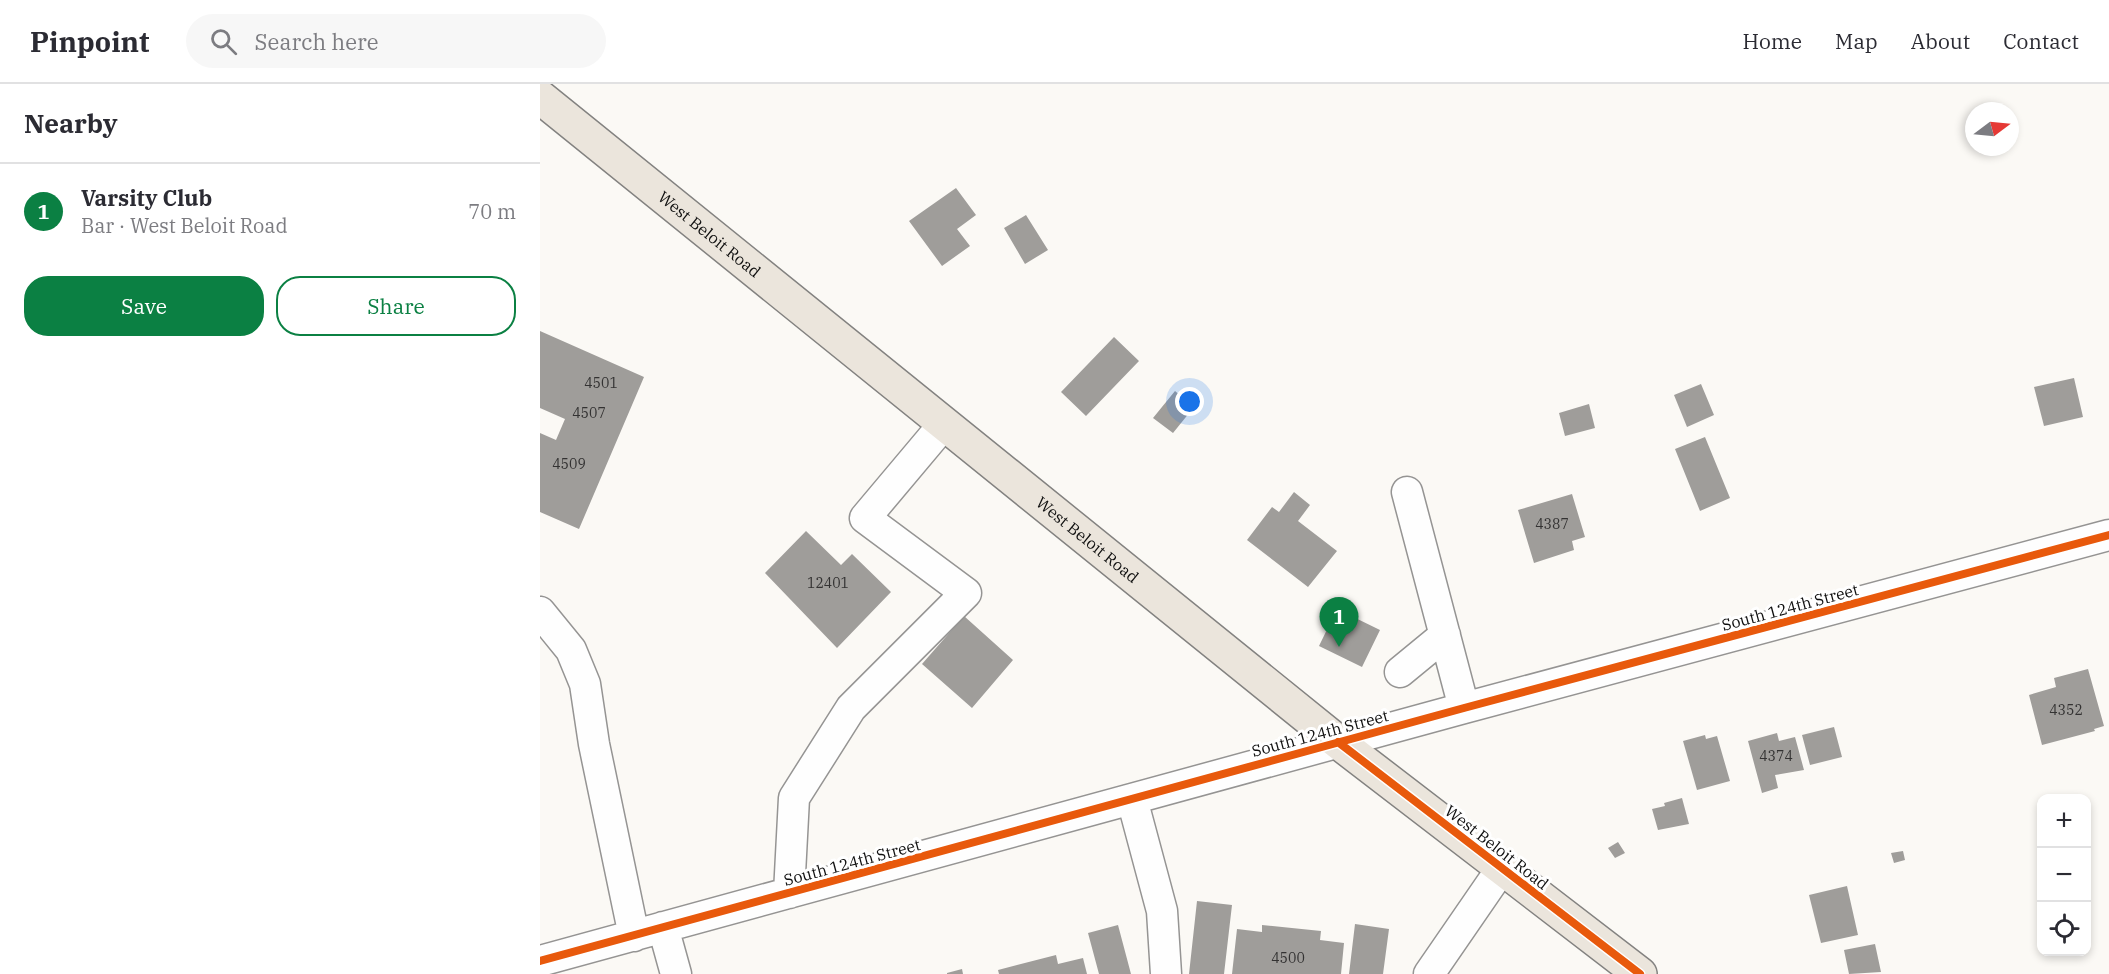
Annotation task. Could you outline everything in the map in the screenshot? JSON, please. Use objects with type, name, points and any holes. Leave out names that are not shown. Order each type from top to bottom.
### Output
[{"type":"main road","name":"West Beloit Road","points":[[540,97],[1338,742],[1640,974]]},
{"type":"street","points":[[789,893],[794,798],[851,708],[966,593],[865,518],[944,424]]},
{"type":"street","points":[[1407,492],[1464,708]]},
{"type":"street","name":"South 124th Street","points":[[540,962],[1338,742],[2109,536]]},
{"type":"street","points":[[540,612],[571,650],[585,684],[594,744],[634,936]]},
{"type":"street","points":[[1400,672],[1445,635]]},
{"type":"street","points":[[1132,798],[1162,911],[1166,974]]},
{"type":"street","points":[[1429,974],[1502,868]]},
{"type":"street","points":[[663,927],[676,974]]},
{"type":"building","points":[[956,188],[976,215],[957,229],[970,246],[942,266],[909,221]]},
{"type":"building","points":[[1026,215],[1048,250],[1025,264],[1004,228]]},
{"type":"building","points":[[540,331],[644,377],[579,529],[540,512],[540,433],[556,440],[565,419],[540,408]]},
{"type":"building","points":[[1114,337],[1139,361],[1086,416],[1061,392]]},
{"type":"building","points":[[2074,378],[2083,417],[2044,426],[2034,387]]},
{"type":"building","points":[[1701,384],[1714,415],[1687,427],[1674,395]]},
{"type":"building","points":[[1175,391],[1194,407],[1173,433],[1153,418]]},
{"type":"building","points":[[1589,404],[1595,428],[1565,436],[1559,413]]},
{"type":"building","points":[[1705,437],[1730,498],[1700,511],[1675,449]]},
{"type":"building","points":[[1294,492],[1310,505],[1298,521],[1337,551],[1308,587],[1247,540],[1272,507],[1279,512]]},
{"type":"building","points":[[1572,494],[1585,537],[1572,541],[1574,550],[1534,563],[1518,510]]},
{"type":"building","points":[[806,531],[841,565],[852,554],[891,592],[837,648],[765,573]]},
{"type":"building","points":[[1337,609],[1380,630],[1362,667],[1319,646]]},
{"type":"building","points":[[964,616],[1013,660],[972,708],[922,664]]},
{"type":"building","points":[[2088,669],[2104,726],[2094,729],[2095,731],[2042,745],[2029,695],[2056,687],[2054,678]]},
{"type":"building","points":[[1834,727],[1842,757],[1810,765],[1802,735]]},
{"type":"building","points":[[1777,733],[1779,741],[1795,737],[1804,770],[1775,775],[1778,788],[1762,793],[1748,741]]},
{"type":"building","points":[[1705,735],[1706,739],[1717,736],[1730,781],[1697,790],[1683,741]]},
{"type":"building","points":[[1682,798],[1689,824],[1658,830],[1652,809]]},
{"type":"building","points":[[1618,842],[1625,853],[1615,858],[1608,848]]},
{"type":"building","points":[[1903,851],[1905,860],[1894,863],[1891,853]]},
{"type":"building","points":[[1847,886],[1858,935],[1821,943],[1809,895]]},
{"type":"building","points":[[1197,901],[1232,905],[1224,974],[1189,974]]},
{"type":"building","points":[[1355,924],[1389,929],[1383,974],[1349,974]]},
{"type":"building","points":[[1118,925],[1131,974],[1099,974],[1088,933]]},
{"type":"building","points":[[1262,925],[1321,931],[1320,940],[1344,943],[1341,974],[1232,974],[1237,929],[1262,932]]},
{"type":"building","points":[[1875,944],[1881,972],[1849,974],[1844,950]]},
{"type":"building","points":[[1056,955],[1058,964],[1083,958],[1087,974],[999,974],[998,970]]},
{"type":"building","points":[[962,969],[963,974],[947,974],[947,973]]},
{"type":"cycle path","points":[[540,961],[1464,708],[2109,535]]},
{"type":"cycle path","points":[[1338,742],[1640,974]]},
{"type":"place","name":"Varsity Club","points":[[1339,647]]}]
